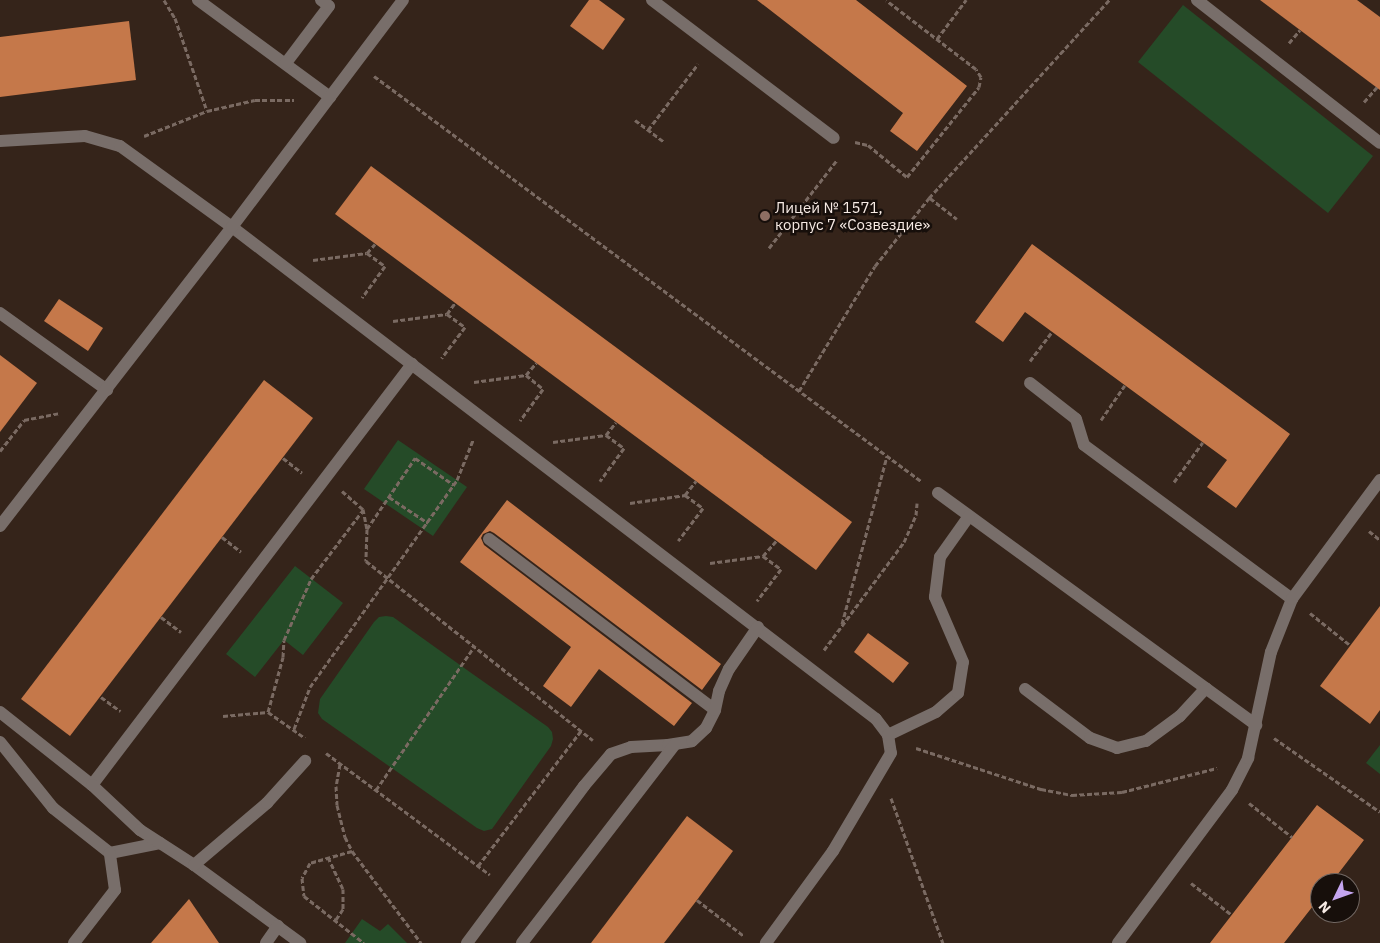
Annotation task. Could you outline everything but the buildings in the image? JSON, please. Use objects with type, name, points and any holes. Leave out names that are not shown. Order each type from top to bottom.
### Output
[{"type":"street","points":[[198,0],[330,97]]},
{"type":"street","points":[[286,63],[329,6],[321,0]]},
{"type":"street","points":[[0,526],[107,390],[402,0]]},
{"type":"street","points":[[652,0],[834,138]]},
{"type":"street","points":[[1196,0],[1380,143]]},
{"type":"street","points":[[0,141],[85,136],[120,146],[232,226],[863,707],[876,719],[888,735],[891,753],[882,772],[833,851],[766,943]]},
{"type":"street","points":[[0,313],[107,390]]},
{"type":"street","points":[[92,785],[412,364]]},
{"type":"street","points":[[1030,383],[1076,419],[1084,445],[1292,599]]},
{"type":"street","points":[[1118,943],[1232,790],[1248,758],[1271,652],[1292,599],[1380,480]]},
{"type":"street","points":[[938,493],[1256,725]]},
{"type":"street","points":[[888,735],[936,712],[958,693],[964,662],[935,597],[940,557],[969,516]]},
{"type":"street","points":[[489,539],[715,710]]},
{"type":"street","points":[[467,943],[584,786],[611,754],[631,747],[692,741],[706,728],[715,710],[719,691],[729,669],[758,627]]},
{"type":"street","points":[[1025,689],[1090,738],[1117,748],[1146,741],[1180,716],[1206,688]]},
{"type":"street","points":[[0,712],[92,785],[140,830],[194,865],[300,943]]},
{"type":"street","points":[[0,742],[53,808],[110,853],[116,890],[74,943]]},
{"type":"street","points":[[522,943],[675,744]]},
{"type":"street","points":[[194,865],[267,803],[305,761]]},
{"type":"street","points":[[110,853],[160,843]]},
{"type":"street","points":[[266,943],[278,926]]},
{"type":"path","points":[[164,0],[175,18],[207,111]]},
{"type":"path","points":[[834,138],[868,145],[907,177],[979,86],[981,77],[976,69],[886,0]]},
{"type":"path","points":[[937,39],[966,0]]},
{"type":"path","points":[[799,391],[875,266],[930,198],[1109,0]]},
{"type":"path","points":[[648,130],[712,46]]},
{"type":"path","points":[[356,62],[938,493]]},
{"type":"path","points":[[120,146],[207,111],[255,100],[295,100]]},
{"type":"path","points":[[635,120],[664,142]]},
{"type":"path","points":[[768,248],[851,142]]},
{"type":"path","points":[[930,198],[957,219]]},
{"type":"path","points":[[281,265],[367,253],[376,244]]},
{"type":"path","points":[[348,316],[385,266],[367,253]]},
{"type":"path","points":[[361,326],[447,314],[455,304]]},
{"type":"path","points":[[428,377],[465,327],[447,314]]},
{"type":"path","points":[[1030,383],[1020,375],[1052,332]]},
{"type":"path","points":[[441,386],[526,375],[536,363]]},
{"type":"path","points":[[508,437],[544,388],[526,375]]},
{"type":"path","points":[[1084,445],[1125,385]]},
{"type":"path","points":[[294,729],[310,687],[454,485],[482,418]]},
{"type":"path","points":[[606,435],[616,422]]},
{"type":"path","points":[[520,447],[606,435],[624,448],[587,498]]},
{"type":"path","points":[[1160,501],[1203,442]]},
{"type":"path","points":[[841,627],[887,456]]},
{"type":"path","points":[[366,529],[415,458],[454,485]]},
{"type":"path","points":[[326,477],[363,510],[366,529],[366,561],[611,754]]},
{"type":"path","points":[[918,489],[919,480]]},
{"type":"path","points":[[685,495],[696,481]]},
{"type":"path","points":[[599,507],[685,495],[703,508],[666,558]]},
{"type":"path","points":[[389,496],[428,523]]},
{"type":"path","points":[[811,668],[904,542],[916,515],[918,498]]},
{"type":"path","points":[[268,712],[283,657],[284,640],[311,578],[363,510]]},
{"type":"path","points":[[678,567],[763,556],[776,541]]},
{"type":"path","points":[[745,618],[781,569],[763,556]]},
{"type":"path","points":[[1292,599],[1350,645]]},
{"type":"path","points":[[376,790],[474,647]]},
{"type":"path","points":[[223,716],[268,712],[309,741]]},
{"type":"path","points":[[1256,725],[1380,812]]},
{"type":"path","points":[[478,866],[581,731]]},
{"type":"path","points":[[888,735],[931,754],[1041,789],[1072,795],[1122,792],[1179,779],[1248,758]]},
{"type":"path","points":[[324,752],[509,888]]},
{"type":"path","points":[[340,764],[336,786],[337,805],[345,837],[352,851],[421,943]]},
{"type":"path","points":[[882,772],[943,943]]},
{"type":"path","points":[[1232,790],[1292,837]]},
{"type":"path","points":[[352,851],[310,863],[302,878],[304,896],[364,943]]},
{"type":"path","points":[[328,857],[343,889],[342,909],[335,921]]},
{"type":"path","points":[[1174,869],[1232,915]]},
{"type":"path","points":[[697,900],[747,938]]},
{"type":"green space","points":[[1183,5],[1373,156],[1328,213],[1138,62]]},
{"type":"green space","points":[[398,440],[467,487],[433,536],[364,489]]},
{"type":"green space","points":[[295,566],[343,603],[303,655],[284,640],[255,677],[226,654]]},
{"type":"green space","points":[[379,617],[393,617],[548,727],[552,732],[551,746],[492,829],[484,831],[477,828],[322,719],[318,713],[320,699],[374,622]]},
{"type":"green space","points":[[1380,745],[1380,774],[1366,763]]},
{"type":"green space","points":[[362,919],[380,931],[388,924],[407,943],[345,943]]},
{"type":"place","name":"Лицей № 1571, корпус 7 «Созвездие»","points":[[765,216]]}]
